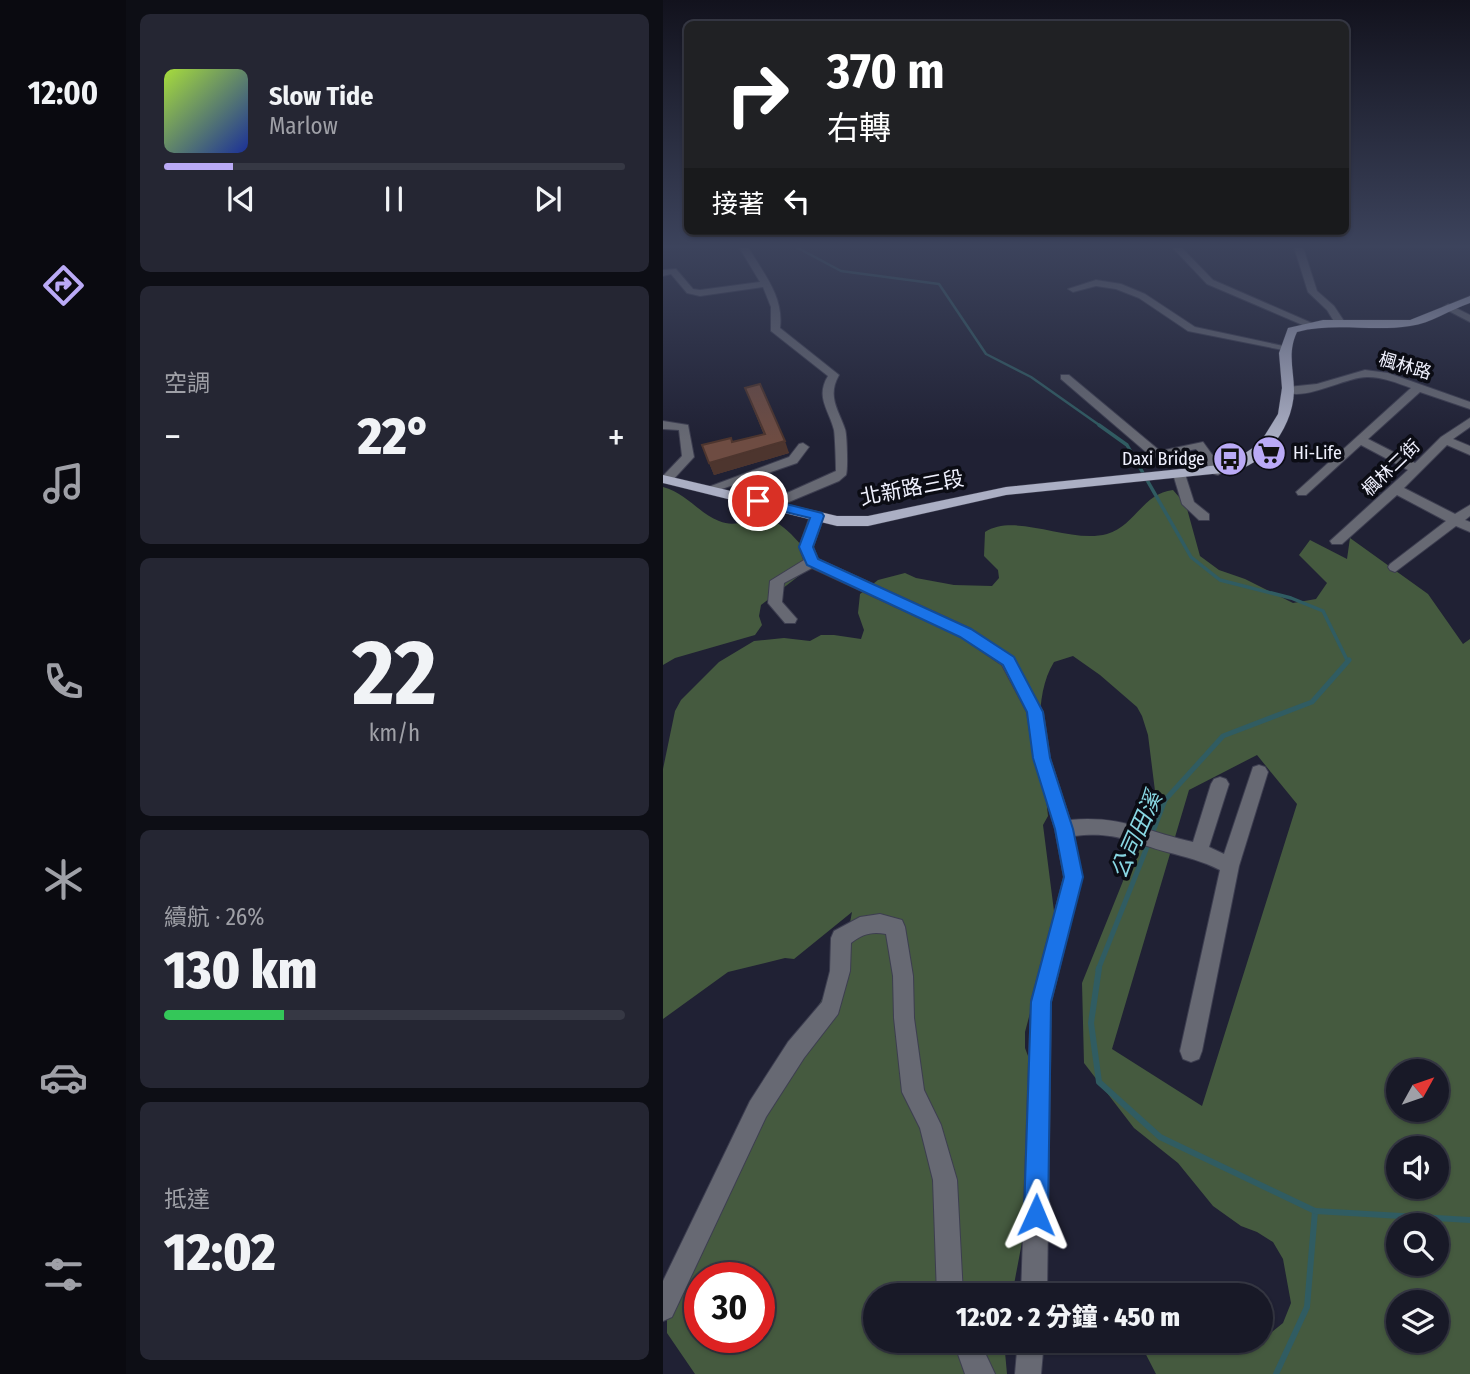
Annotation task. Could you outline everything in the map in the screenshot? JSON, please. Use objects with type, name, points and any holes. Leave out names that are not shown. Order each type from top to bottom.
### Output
[{"type":"main road","points":[[1179,474],[1218,471],[1245,461],[1280,428],[1286,416],[1288,390],[1283,347],[1292,330],[1309,324],[1339,321],[1410,323],[1447,311]]},
{"type":"main road","name":"北新路三段","points":[[665,479],[837,521],[868,521],[1006,491],[1179,474]]},
{"type":"street","points":[[772,505],[835,478],[842,472],[843,463],[837,447],[841,433],[826,397],[826,386],[834,375],[775,330],[776,311]]},
{"type":"street","points":[[1165,311],[1192,329],[1283,347]]},
{"type":"street","points":[[1279,311],[1309,324]]},
{"type":"street","points":[[1333,311],[1339,321]]},
{"type":"street","name":"楓林路","points":[[1288,390],[1318,387],[1365,373],[1384,375],[1470,406]]},
{"type":"street","points":[[1065,377],[1157,455],[1199,445],[1218,471]]},
{"type":"street","points":[[1302,492],[1418,388]]},
{"type":"street","name":"楓林二街","points":[[1337,541],[1396,489],[1445,440],[1470,421]]},
{"type":"street","points":[[663,425],[684,427],[687,457],[665,479]]},
{"type":"street","points":[[1359,440],[1416,469]]},
{"type":"street","points":[[1445,440],[1470,451]]},
{"type":"street","points":[[709,489],[794,460],[802,447]]},
{"type":"street","points":[[1179,474],[1188,504],[1204,517]]},
{"type":"street","points":[[1396,489],[1470,528]]},
{"type":"street","points":[[1395,567],[1470,509]]},
{"type":"street","points":[[817,516],[806,547],[812,562],[966,633],[1008,661],[1035,712],[1042,758],[1064,829],[1073,877],[1041,1002],[1034,1283]]},
{"type":"street","points":[[790,619],[775,603],[777,581],[812,562]]},
{"type":"street","points":[[1191,1051],[1230,866],[1259,772]]},
{"type":"street","points":[[1199,851],[1220,784]]},
{"type":"street","points":[[1064,829],[1091,826],[1124,829],[1166,844],[1199,851],[1230,866]]},
{"type":"street","points":[[663,1308],[758,1109],[796,1050],[831,1007],[840,971],[841,938],[856,926],[880,922],[895,927],[903,976],[904,1018],[913,1092],[931,1125],[945,1180],[949,1283]]},
{"type":"street","points":[[970,1353],[974,1364],[982,1374]]},
{"type":"street","points":[[1028,1374],[1030,1353]]},
{"type":"green space","points":[[663,487],[679,494],[719,521],[737,523],[771,520],[791,534],[802,547],[805,559],[804,572],[761,605],[759,616],[762,625],[755,635],[675,658],[663,665]]},
{"type":"green space","points":[[1173,490],[1186,505],[1200,556],[1219,570],[1245,579],[1293,603],[1316,599],[1327,583],[1299,555],[1310,540],[1347,559],[1350,538],[1428,594],[1463,644],[1470,639],[1470,1374],[1156,1374],[1145,1353],[1273,1353],[1273,1331],[1283,1323],[1291,1303],[1283,1259],[1273,1242],[1241,1226],[1213,1206],[1178,1163],[1134,1128],[1084,1063],[1082,983],[1156,799],[1148,735],[1137,707],[1073,656],[1054,662],[1046,678],[1040,716],[1048,816],[1043,825],[1055,919],[1025,1032],[1025,1048],[1039,1085],[1023,1237],[1014,1283],[863,1283],[863,1353],[1005,1353],[1007,1374],[695,1374],[667,1333],[667,1318],[684,1276],[684,1353],[775,1353],[775,1262],[690,1262],[744,1136],[822,1000],[835,972],[852,912],[794,959],[785,958],[728,972],[663,1019],[663,769],[675,711],[681,700],[719,662],[754,641],[784,638],[810,641],[821,635],[861,639],[864,630],[858,613],[860,594],[878,580],[905,573],[916,578],[954,585],[992,586],[999,578],[998,570],[984,556],[985,532],[1012,525],[1076,535],[1107,534],[1125,524],[1154,497]],"holes":[[[1257,755],[1297,804],[1202,1106],[1112,1049],[1189,790]]]},
{"type":"building","points":[[760,384],[785,441],[709,463],[702,445],[731,438],[732,442],[765,434],[745,388]]},
{"type":"waterway","name":"公司田溪","points":[[957,311],[986,354],[1031,377],[1102,427]]},
{"type":"waterway","name":"公司田溪","points":[[1099,425],[1127,445],[1191,557],[1220,580],[1291,598],[1323,611],[1348,661]]},
{"type":"waterway","name":"公司田溪","points":[[1152,834],[1165,800],[1223,736],[1312,702],[1348,661]]},
{"type":"waterway","name":"公司田溪","points":[[1098,970],[1149,842]]},
{"type":"waterway","name":"公司田溪","points":[[1099,968],[1091,1023],[1099,1082],[1160,1137],[1315,1211]]},
{"type":"waterway","name":"公司田溪","points":[[1276,1374],[1307,1307],[1315,1211]]},
{"type":"waterway","points":[[1315,1211],[1470,1220]]},
{"type":"place","name":"Hi-Life","points":[[1269,453]]},
{"type":"place","name":"Daxi Bridge","points":[[1230,459]]},
{"type":"route","points":[[758,501],[817,516],[806,547],[812,562],[895,603],[966,633],[1008,661],[1035,712],[1042,758],[1064,829],[1073,877],[1041,1002],[1036,1215]]}]
